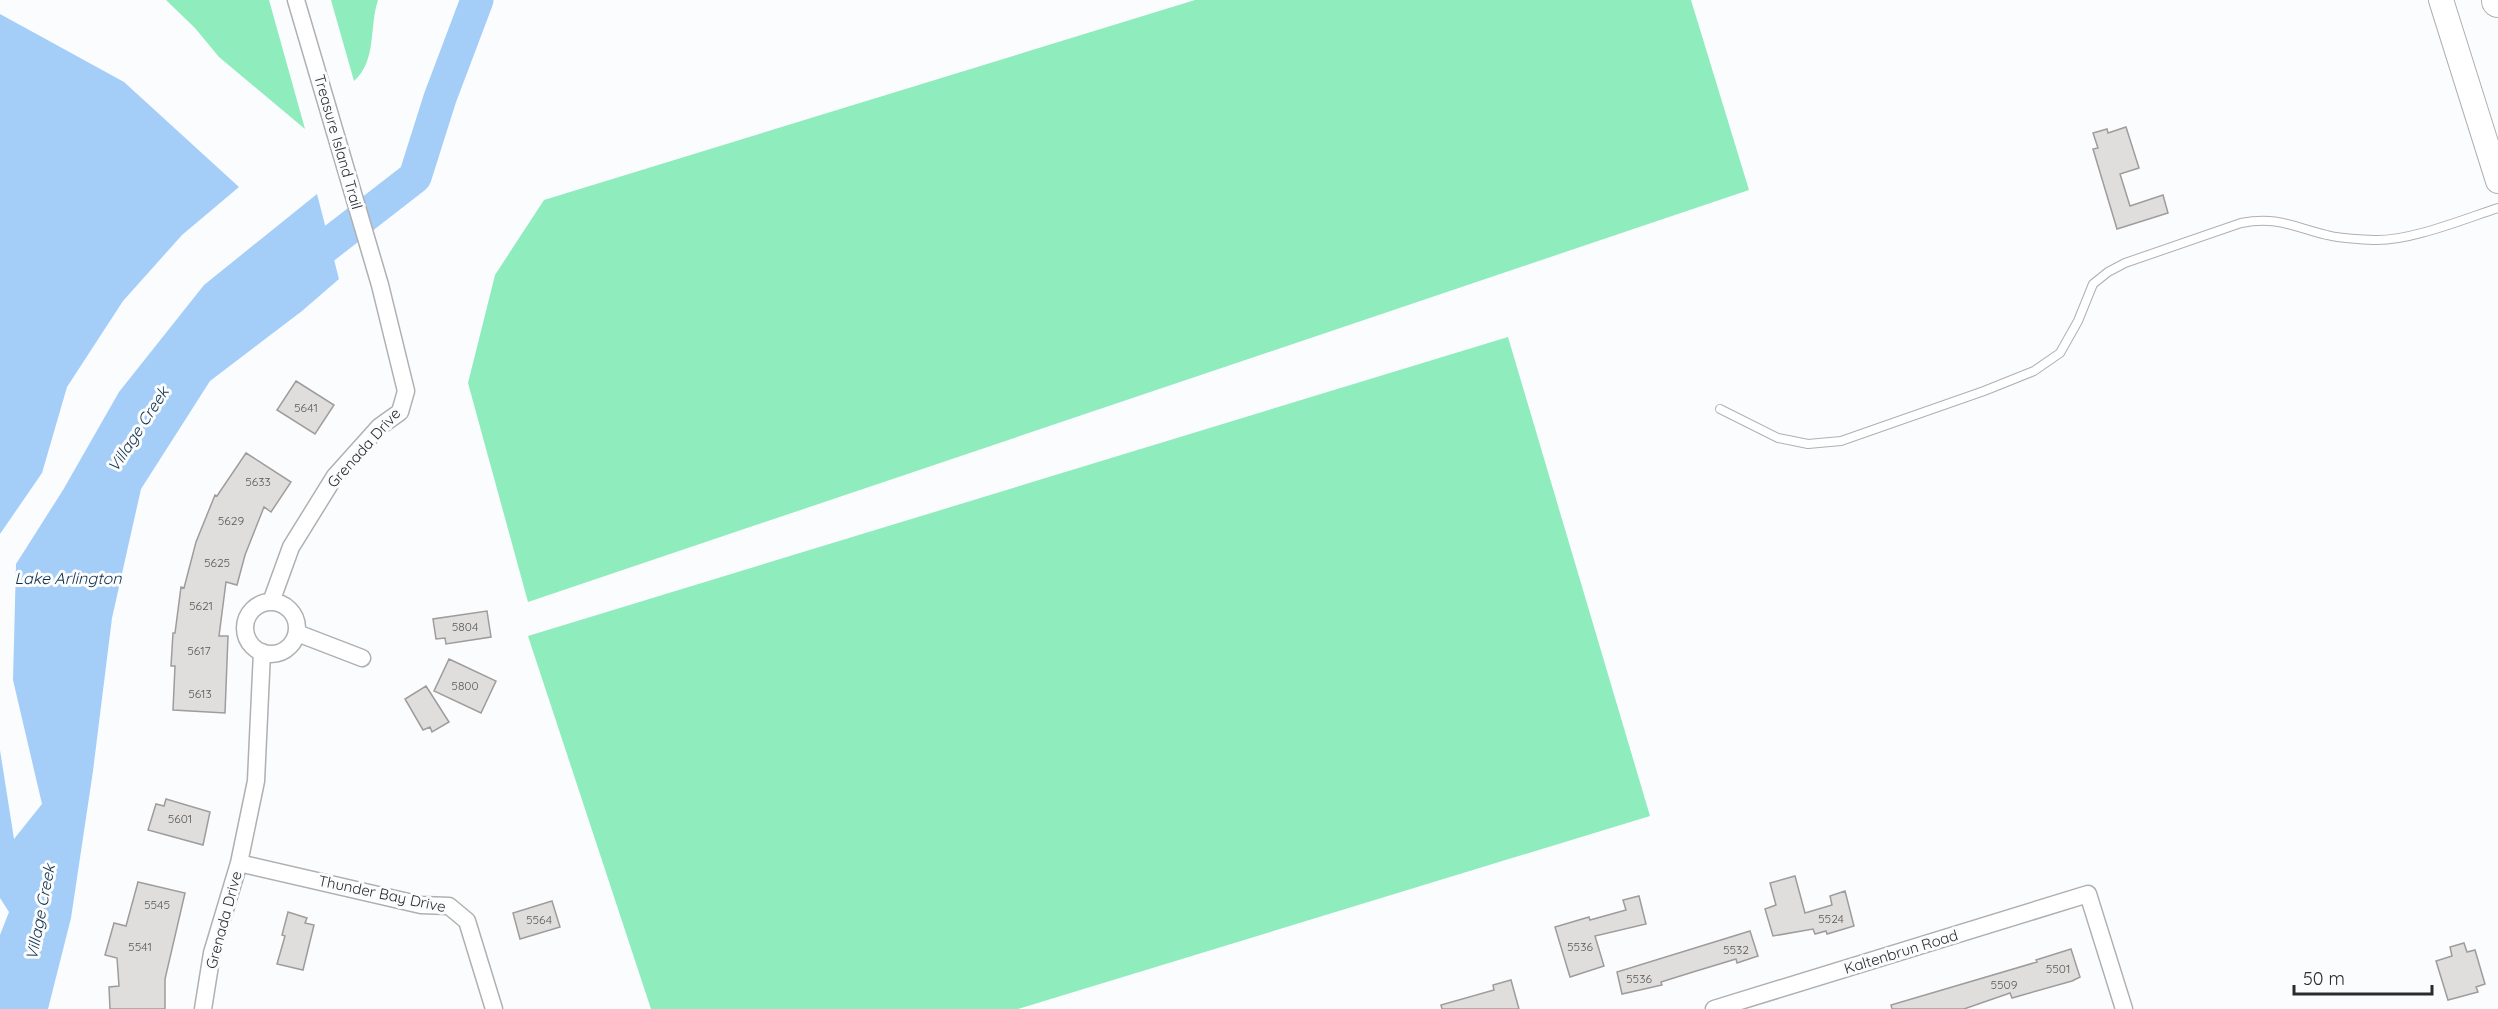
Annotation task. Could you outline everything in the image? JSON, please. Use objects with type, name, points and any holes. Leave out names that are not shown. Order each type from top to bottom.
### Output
[{"type":"main road","points":[[2441,0],[2498,181]]},
{"type":"street","name":"Treasure Island Trail","points":[[296,0],[380,285]]},
{"type":"street","name":"Grenada Drive","points":[[272,602],[291,547],[335,476],[380,427],[400,412],[406,390],[380,285]]},
{"type":"street","points":[[272,602],[283,604],[292,611],[297,621],[297,633],[292,643],[284,651],[273,654],[262,652],[248,640],[246,621],[255,608],[272,602]]},
{"type":"street","points":[[297,633],[362,658]]},
{"type":"street","name":"Grenada Drive","points":[[203,1009],[212,953],[239,863],[256,781],[262,652]]},
{"type":"street","name":"Thunder Bay Drive","points":[[239,863],[421,905],[449,906],[467,921],[494,1009]]},
{"type":"street","name":"Kaltenbrun Road","points":[[1714,1009],[2088,894],[2124,1009]]},
{"type":"lane","points":[[1720,410],[1778,438],[1808,444],[1840,441],[1984,391],[2034,371],[2060,353],[2078,321],[2093,284],[2108,272],[2145,256],[2241,223],[2260,219],[2278,220],[2329,236],[2376,240],[2416,233],[2498,208]]},
{"type":"green space","points":[[166,0],[269,0],[305,129],[219,57],[195,28]]},
{"type":"green space","points":[[331,0],[378,0],[366,64],[354,81]]},
{"type":"green space","points":[[1195,0],[1691,0],[1749,190],[528,602],[468,383],[495,275],[544,200]]},
{"type":"green space","points":[[1508,337],[1650,816],[1018,1009],[651,1009],[528,636]]},
{"type":"water","name":"Lake Arlington","points":[[0,14],[124,82],[239,187],[182,235],[123,301],[67,387],[42,473],[0,534]]},
{"type":"water","name":"Lake Arlington","points":[[317,194],[339,279],[302,311],[210,381],[141,489],[112,618],[93,771],[71,918],[48,1009],[0,1009],[0,935],[9,912],[0,898],[0,750],[14,839],[42,804],[13,680],[16,564],[63,490],[119,392],[204,285]]},
{"type":"building","points":[[2126,127],[2139,168],[2120,174],[2130,206],[2163,195],[2168,213],[2117,229],[2093,149],[2098,148],[2093,133],[2107,129],[2108,133]]},
{"type":"building","points":[[296,381],[334,405],[315,434],[277,410]]},
{"type":"building","points":[[246,453],[291,482],[271,512],[264,507],[245,555],[237,585],[226,582],[219,636],[228,636],[225,713],[173,710],[175,666],[171,666],[173,633],[175,633],[181,587],[184,588],[196,542],[215,495],[217,496]]},
{"type":"building","points":[[487,611],[491,637],[446,644],[445,638],[436,639],[433,619]]},
{"type":"building","points":[[449,659],[496,681],[481,713],[434,691]]},
{"type":"building","points":[[426,686],[449,722],[432,732],[430,727],[423,730],[405,699]]},
{"type":"building","points":[[166,799],[210,812],[203,845],[148,830],[156,804],[164,806]]},
{"type":"building","points":[[1795,876],[1805,913],[1832,905],[1830,896],[1845,891],[1854,926],[1827,934],[1826,931],[1815,934],[1813,929],[1773,936],[1765,909],[1776,905],[1770,883]]},
{"type":"building","points":[[138,882],[185,893],[165,979],[165,1009],[110,1009],[109,987],[119,986],[117,958],[105,955],[114,923],[126,926]]},
{"type":"building","points":[[1639,896],[1646,924],[1595,936],[1604,966],[1570,977],[1555,927],[1589,917],[1590,920],[1626,910],[1623,900]]},
{"type":"building","points":[[552,901],[560,927],[520,939],[513,913]]},
{"type":"building","points":[[288,912],[307,918],[305,923],[314,925],[303,970],[277,964],[285,936],[282,935]]},
{"type":"building","points":[[1750,931],[1758,956],[1737,963],[1736,959],[1661,982],[1662,985],[1622,994],[1617,972]]},
{"type":"building","points":[[2464,943],[2467,952],[2475,950],[2485,984],[2476,987],[2478,992],[2448,1000],[2436,961],[2452,956],[2450,947]]},
{"type":"building","points":[[2071,949],[2080,977],[2072,981],[2012,998],[2010,993],[1964,1009],[1892,1009],[1891,1005],[2037,962],[2036,960]]},
{"type":"building","points":[[1511,980],[1519,1009],[1442,1009],[1441,1005],[1494,990],[1493,985]]},
{"type":"waterway","name":"Village Creek","points":[[295,270],[415,177],[440,98],[477,0]]}]
